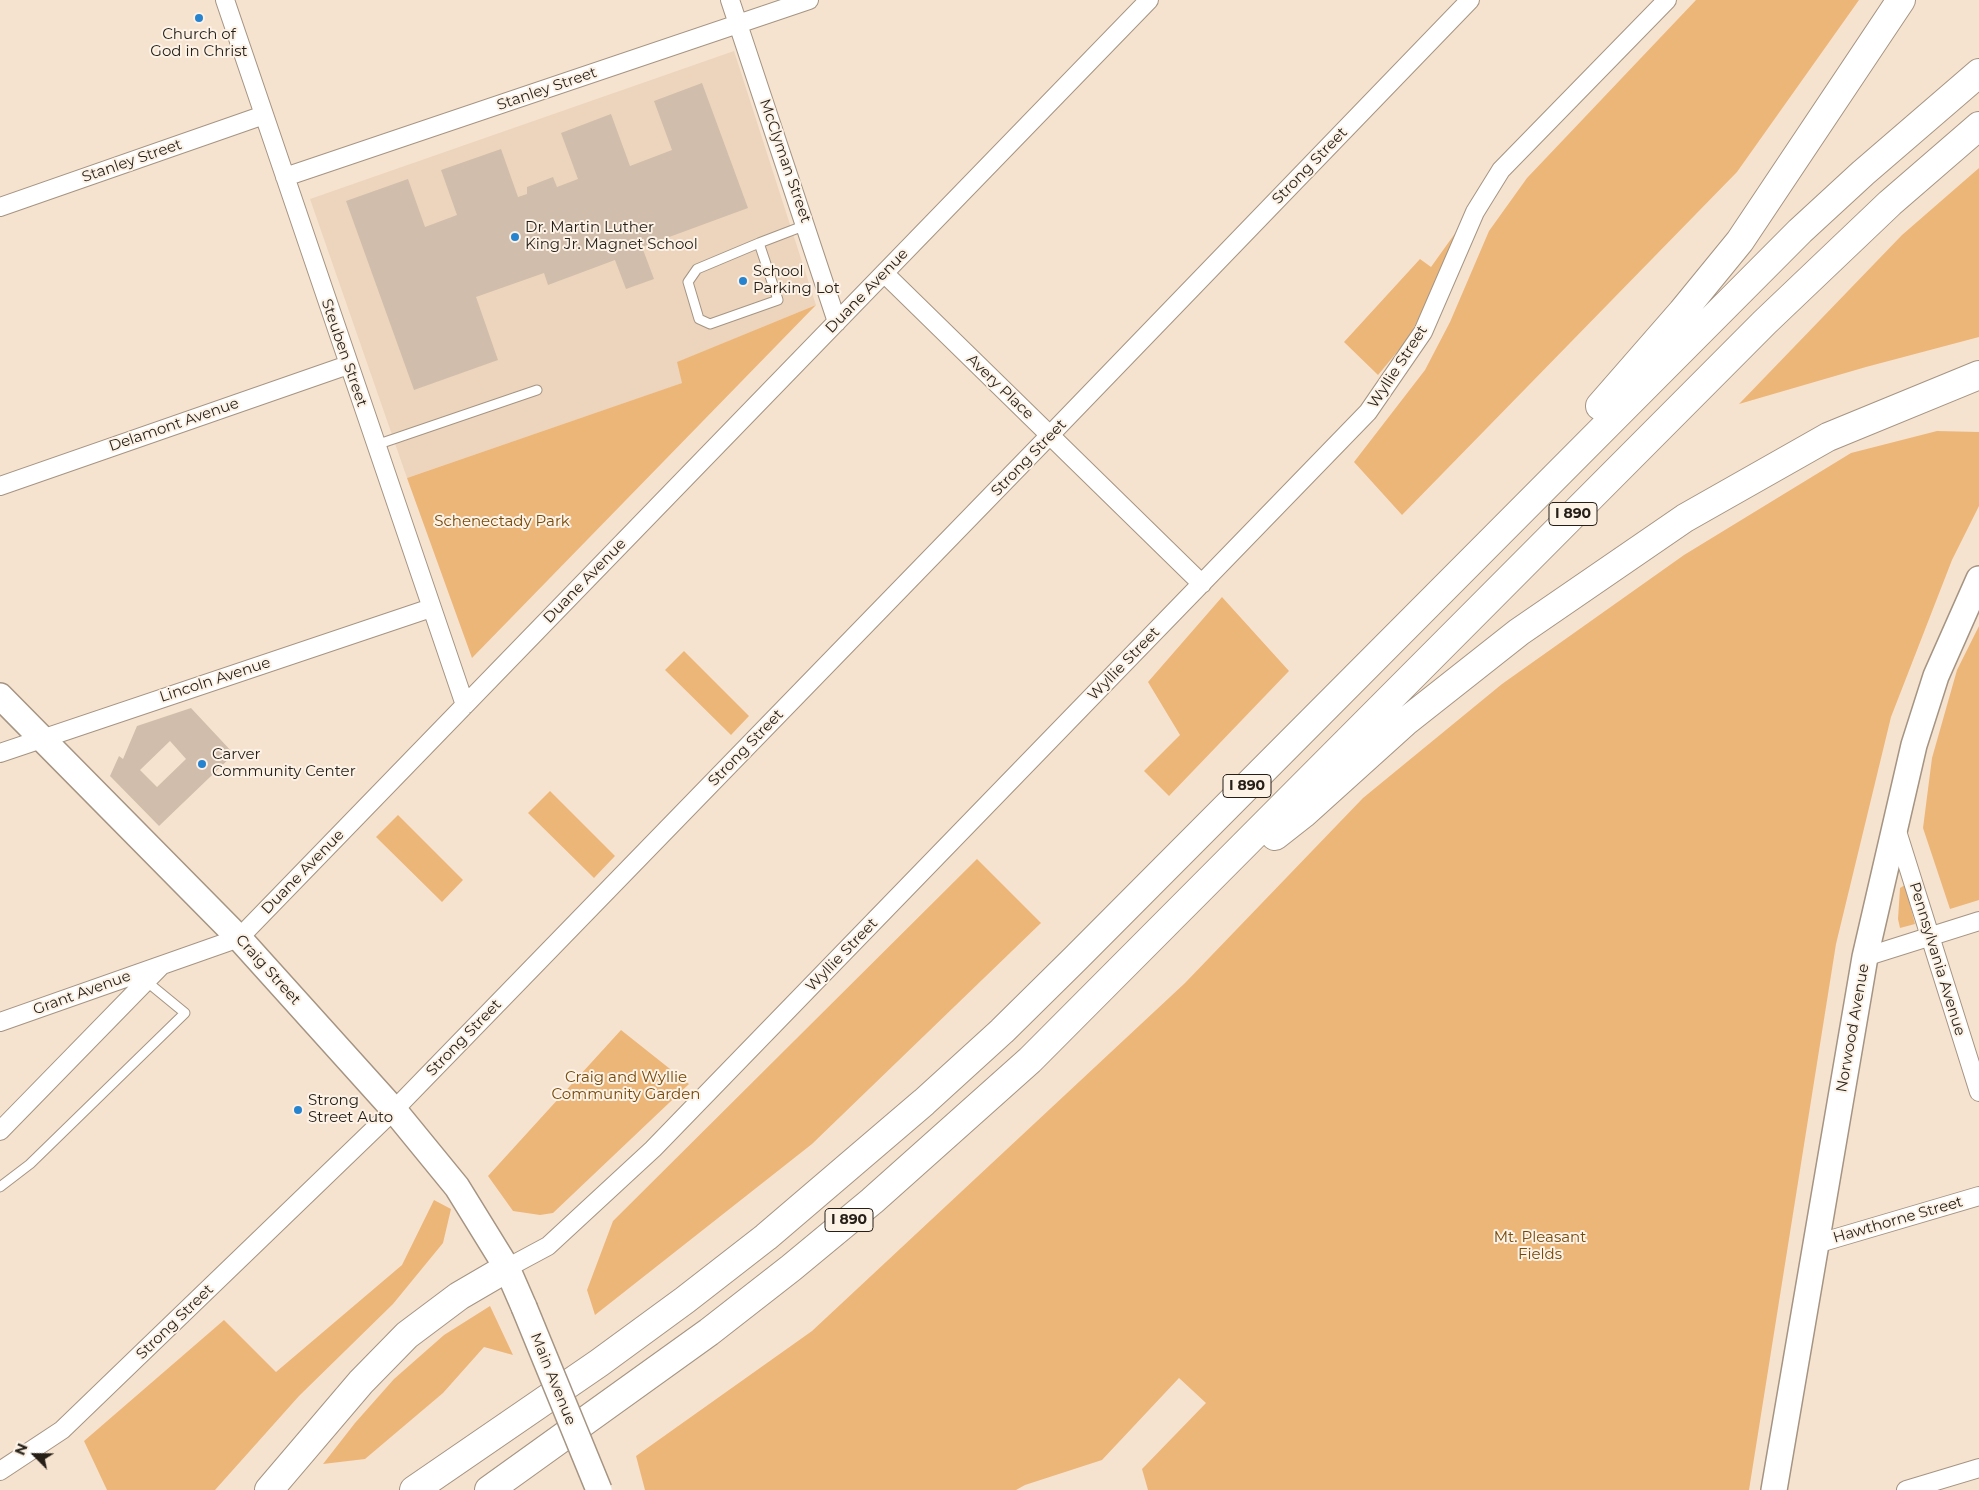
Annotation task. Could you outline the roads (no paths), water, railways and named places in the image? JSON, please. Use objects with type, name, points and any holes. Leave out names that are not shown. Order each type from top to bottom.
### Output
[{"type":"highway","points":[[1384,648],[1649,350],[1740,241],[1901,0]]},
{"type":"highway","name":"I 890","points":[[414,1490],[599,1362],[685,1300],[766,1237],[867,1152],[1002,1031],[1800,231],[1863,173],[1979,73]]},
{"type":"highway","name":"I 890","points":[[489,1490],[709,1332],[872,1201],[1030,1060],[1178,914],[1765,322],[1890,203],[1979,126]]},
{"type":"highway","points":[[1178,914],[1303,814],[1405,722],[1518,632],[1685,518],[1828,436],[1979,375]]},
{"type":"highway","points":[[270,1490],[361,1382],[407,1335],[459,1296],[507,1268]]},
{"type":"street","name":"Steuben Street","points":[[225,0],[465,705]]},
{"type":"street","name":"McClyman Street","points":[[730,0],[837,322]]},
{"type":"street","name":"Stanley Street","points":[[285,177],[809,0]]},
{"type":"street","name":"Duane Avenue","points":[[0,1131],[164,963],[239,938],[1149,0]]},
{"type":"street","name":"Strong Street","points":[[0,1471],[62,1430],[394,1110],[1050,436],[1470,0]]},
{"type":"street","name":"Wyllie Street","points":[[507,1268],[548,1246],[653,1149],[1368,412],[1423,332],[1475,212],[1501,170],[1667,0]]},
{"type":"street","name":"Stanley Street","points":[[0,207],[264,115]]},
{"type":"street","name":"Avery Place","points":[[884,273],[1202,584]]},
{"type":"street","name":"Delamont Avenue","points":[[0,486],[348,364]]},
{"type":"street","name":"Norwood Avenue","points":[[1774,1490],[1865,957],[1914,745],[1936,676],[1979,579]]},
{"type":"street","name":"Lincoln Avenue","points":[[0,753],[431,608]]},
{"type":"street","name":"Craig Street","points":[[0,696],[239,938],[394,1110],[457,1187],[507,1268]]},
{"type":"street","name":"Pennsylvania Avenue","points":[[1895,825],[1979,1092]]},
{"type":"street","points":[[1865,957],[1979,921]]},
{"type":"street","name":"Grant Avenue","points":[[0,1022],[164,963]]},
{"type":"street","name":"Hawthorne Street","points":[[1816,1244],[1979,1196]]},
{"type":"street","name":"Main Avenue","points":[[507,1268],[599,1490]]},
{"type":"street","points":[[1906,1490],[1979,1468]]},
{"type":"lane","points":[[759,243],[778,300],[710,324],[699,320],[688,282],[697,268],[759,243],[806,225]]},
{"type":"lane","points":[[376,445],[537,390]]},
{"type":"lane","points":[[0,1187],[30,1164],[185,1013],[146,981]]},
{"type":"place","name":"Church of God in Christ","points":[[199,18]]},
{"type":"place","name":"Dr. Martin Luther King Jr. Magnet School","points":[[515,237]]},
{"type":"place","name":"School Parking Lot","points":[[743,281]]},
{"type":"place","name":"Carver Community Center","points":[[202,764]]},
{"type":"place","name":"Strong Street Auto","points":[[298,1110]]},
{"type":"park label","name":"Schenectady Park","points":[[502,522]]},
{"type":"park label","name":"Craig and Wyllie Community Garden","points":[[626,1086]]},
{"type":"park label","name":"Mt. Pleasant Fields","points":[[1540,1246]]}]
